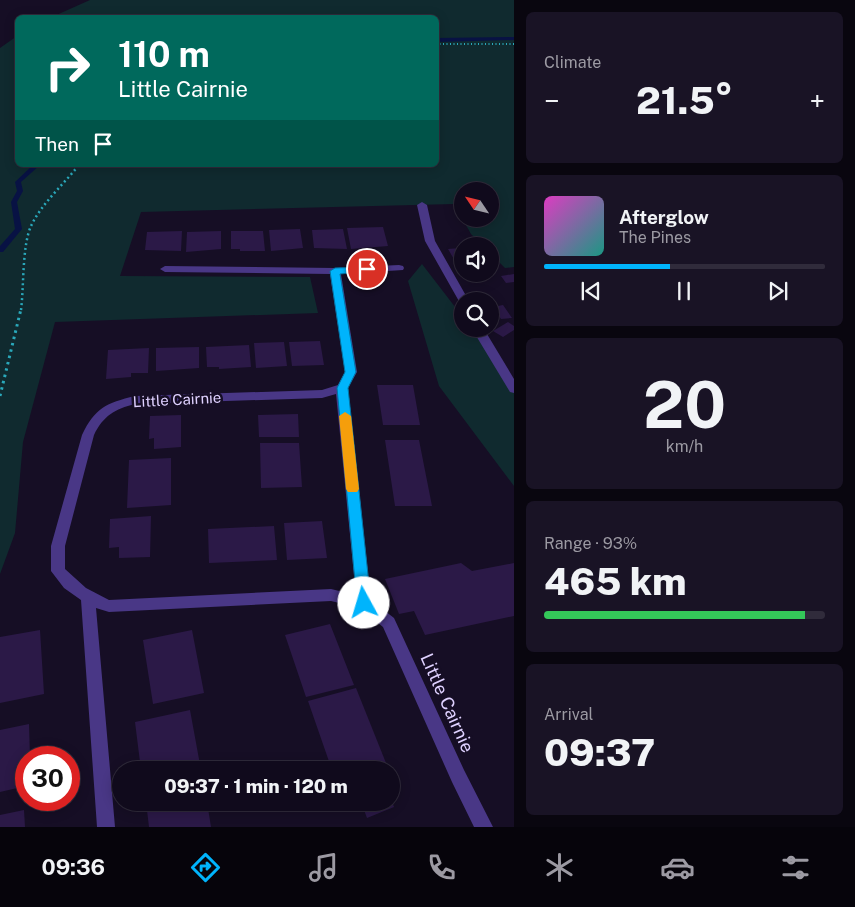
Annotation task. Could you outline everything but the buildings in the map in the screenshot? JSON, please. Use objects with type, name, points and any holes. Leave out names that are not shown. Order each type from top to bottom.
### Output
[{"type":"street","points":[[422,205],[430,241],[459,292]]},
{"type":"street","points":[[165,269],[335,271],[399,268]]},
{"type":"street","points":[[335,271],[350,372],[342,388],[364,603]]},
{"type":"street","points":[[483,337],[514,389]]},
{"type":"street","name":"Little Cairnie","points":[[342,388],[322,394],[135,400],[115,405],[96,418],[88,435],[58,546],[58,571],[73,589],[88,599],[109,606],[330,595],[364,603],[389,623],[458,776],[484,827]]},
{"type":"street","points":[[88,599],[106,827]]},
{"type":"path","points":[[439,44],[514,44]]},
{"type":"path","points":[[0,396],[12,349],[24,283],[24,261],[31,227],[45,206],[77,167]]},
{"type":"green space","points":[[90,0],[514,0],[514,267],[505,268],[499,262],[499,237],[474,237],[467,228],[499,228],[499,182],[454,182],[454,204],[141,212],[120,276],[310,277],[318,313],[55,322],[23,442],[15,533],[0,574],[0,48],[15,37],[15,167],[439,167],[439,15],[56,15]]},
{"type":"green space","points":[[422,264],[454,306],[454,337],[479,337],[514,381],[514,486],[439,386],[408,281]]},
{"type":"waterway","points":[[439,40],[514,38]]},
{"type":"waterway","points":[[0,250],[19,229],[14,202],[20,191],[18,182],[35,167]]},
{"type":"slow traffic","points":[[345,416],[352,489]]},
{"type":"route","points":[[364,603],[342,388],[350,372],[335,271],[367,269]]}]
